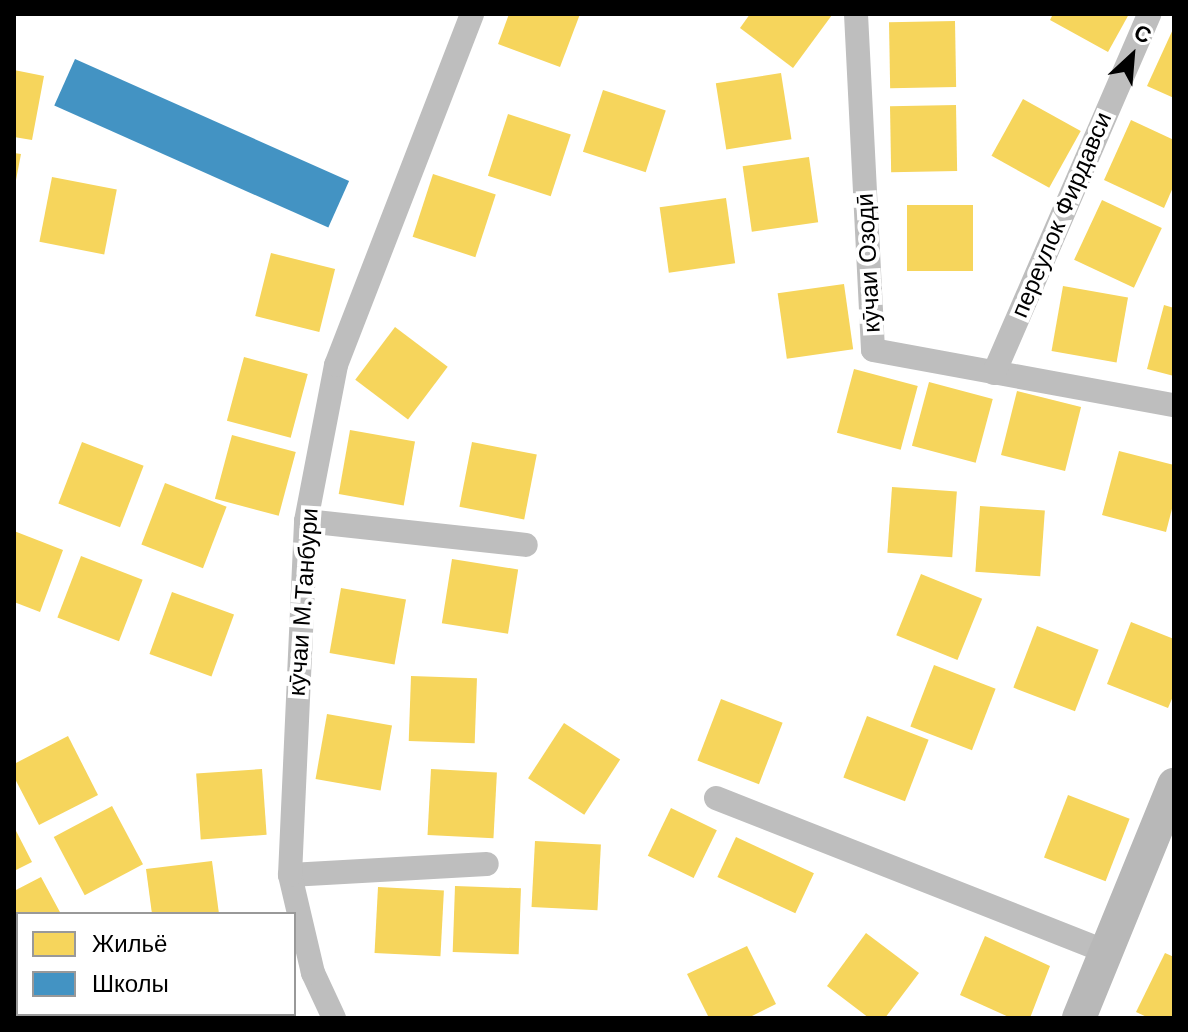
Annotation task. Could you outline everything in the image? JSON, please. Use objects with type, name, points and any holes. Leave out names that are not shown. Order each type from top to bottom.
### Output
[{"type":"main road","points":[[1079,1018],[1174,785]]},
{"type":"street","name":"кӯчаи М.Танбури","points":[[334,1018],[313,973],[290,875],[306,521],[336,365],[472,14]]},
{"type":"street","name":"кӯчаи Озодӣ","points":[[856,14],[873,350],[1174,405]]},
{"type":"street","name":"переулок Фирдавси","points":[[994,373],[1149,14]]},
{"type":"street","points":[[306,521],[526,545]]},
{"type":"street","points":[[716,798],[1106,952]]},
{"type":"street","points":[[290,875],[487,864]]},
{"type":"building: Жильё","points":[[509,14],[580,14],[560,67],[498,44]]},
{"type":"building: Жильё","points":[[750,14],[832,15],[793,68],[740,28]]},
{"type":"building: Жильё","points":[[1053,14],[1129,14],[1108,52],[1050,20]]},
{"type":"building: Жильё","points":[[955,21],[956,87],[890,88],[889,22]]},
{"type":"building: Жильё","points":[[1174,27],[1174,98],[1147,86]]},
{"type":"building: Жильё","points":[[14,70],[44,76],[32,140],[14,137]]},
{"type":"building: Жильё","points":[[781,73],[791,139],[726,149],[716,83]]},
{"type":"building: Жильё","points":[[603,90],[666,110],[646,172],[583,152]]},
{"type":"building: Жильё","points":[[1023,99],[1081,131],[1049,188],[991,156]]},
{"type":"building: Жильё","points":[[956,105],[957,171],[891,172],[890,106]]},
{"type":"building: Жильё","points":[[508,114],[571,134],[551,196],[488,176]]},
{"type":"building: Жильё","points":[[1131,120],[1174,140],[1174,185],[1164,208],[1104,180]]},
{"type":"building: Жильё","points":[[14,153],[21,154],[15,185],[14,185]]},
{"type":"building: Жильё","points":[[809,157],[818,222],[752,232],[743,166]]},
{"type":"building: Жильё","points":[[433,174],[496,194],[475,257],[413,237]]},
{"type":"building: Жильё","points":[[52,177],[117,190],[104,254],[39,242]]},
{"type":"building: Жильё","points":[[726,198],[735,263],[669,273],[660,207]]},
{"type":"building: Жильё","points":[[1102,200],[1162,228],[1134,288],[1074,260]]},
{"type":"building: Жильё","points":[[907,205],[973,205],[973,271],[907,271]]},
{"type":"building: Жильё","points":[[271,253],[335,269],[319,332],[255,316]]},
{"type":"building: Жильё","points":[[844,284],[853,349],[787,359],[778,293]]},
{"type":"building: Жильё","points":[[1063,286],[1128,297],[1117,362],[1052,351]]},
{"type":"building: Жильё","points":[[1164,305],[1174,308],[1174,376],[1147,369]]},
{"type":"building: Жильё","points":[[395,327],[448,367],[408,419],[355,380]]},
{"type":"building: Жильё","points":[[244,357],[308,374],[291,438],[227,421]]},
{"type":"building: Жильё","points":[[854,369],[918,386],[901,450],[837,433]]},
{"type":"building: Жильё","points":[[929,382],[993,399],[976,463],[912,446]]},
{"type":"building: Жильё","points":[[1017,391],[1081,407],[1065,471],[1001,455]]},
{"type":"building: Жильё","points":[[350,430],[415,441],[404,505],[339,494]]},
{"type":"building: Жильё","points":[[232,435],[296,452],[279,516],[215,499]]},
{"type":"building: Жильё","points":[[82,442],[144,466],[120,527],[58,504]]},
{"type":"building: Жильё","points":[[472,442],[537,455],[524,519],[459,507]]},
{"type":"building: Жильё","points":[[1119,451],[1174,465],[1174,501],[1166,532],[1102,515]]},
{"type":"building: Жильё","points":[[165,483],[227,507],[203,568],[141,545]]},
{"type":"building: Жильё","points":[[892,487],[957,492],[952,557],[887,553]]},
{"type":"building: Жильё","points":[[980,506],[1045,511],[1040,576],[975,572]]},
{"type":"building: Жильё","points":[[14,531],[63,550],[40,612],[14,602]]},
{"type":"building: Жильё","points":[[81,556],[143,580],[119,641],[57,618]]},
{"type":"building: Жильё","points":[[452,559],[518,569],[508,634],[442,623]]},
{"type":"building: Жильё","points":[[921,574],[982,599],[957,660],[896,635]]},
{"type":"building: Жильё","points":[[341,588],[406,599],[395,664],[330,653]]},
{"type":"building: Жильё","points":[[172,592],[234,615],[211,677],[149,654]]},
{"type":"building: Жильё","points":[[1131,622],[1174,639],[1174,694],[1168,708],[1107,684]]},
{"type":"building: Жильё","points":[[1037,626],[1099,650],[1075,711],[1013,688]]},
{"type":"building: Жильё","points":[[934,665],[996,689],[972,750],[910,727]]},
{"type":"building: Жильё","points":[[411,676],[477,678],[475,743],[409,741]]},
{"type":"building: Жильё","points":[[721,699],[783,723],[759,784],[697,761]]},
{"type":"building: Жильё","points":[[327,714],[392,725],[381,790],[316,779]]},
{"type":"building: Жильё","points":[[867,716],[929,740],[905,801],[843,778]]},
{"type":"building: Жильё","points":[[564,723],[620,759],[584,815],[528,778]]},
{"type":"building: Жильё","points":[[68,736],[98,795],[39,825],[14,777],[14,764]]},
{"type":"building: Жильё","points":[[262,769],[267,835],[201,839],[196,774]]},
{"type":"building: Жильё","points":[[431,769],[497,772],[493,838],[428,835]]},
{"type":"building: Жильё","points":[[1068,795],[1130,819],[1106,881],[1044,858]]},
{"type":"building: Жильё","points":[[112,806],[143,864],[85,895],[54,837]]},
{"type":"building: Жильё","points":[[671,808],[717,830],[694,878],[648,856]]},
{"type":"building: Жильё","points":[[14,827],[32,862],[14,871]]},
{"type":"building: Жильё","points":[[736,837],[814,873],[795,913],[717,877]]},
{"type":"building: Жильё","points":[[535,841],[601,844],[597,910],[532,907]]},
{"type":"building: Жильё","points":[[212,861],[219,912],[152,912],[146,869]]},
{"type":"building: Жильё","points":[[41,877],[60,912],[16,912],[14,965],[14,891]]},
{"type":"building: Жильё","points":[[455,886],[521,888],[519,954],[453,952]]},
{"type":"building: Жильё","points":[[378,887],[444,890],[440,956],[375,953]]},
{"type":"building: Жильё","points":[[866,933],[919,973],[885,1018],[869,1018],[827,986]]},
{"type":"building: Жильё","points":[[985,936],[1050,966],[1030,1018],[1011,1018],[960,995]]},
{"type":"building: Жильё","points":[[747,946],[776,1004],[748,1018],[709,1018],[687,974]]},
{"type":"building: Жильё","points":[[1165,953],[1174,957],[1174,1018],[1149,1018],[1136,1012]]},
{"type":"building: Школы","points":[[75,59],[349,181],[328,228],[54,106]]}]
